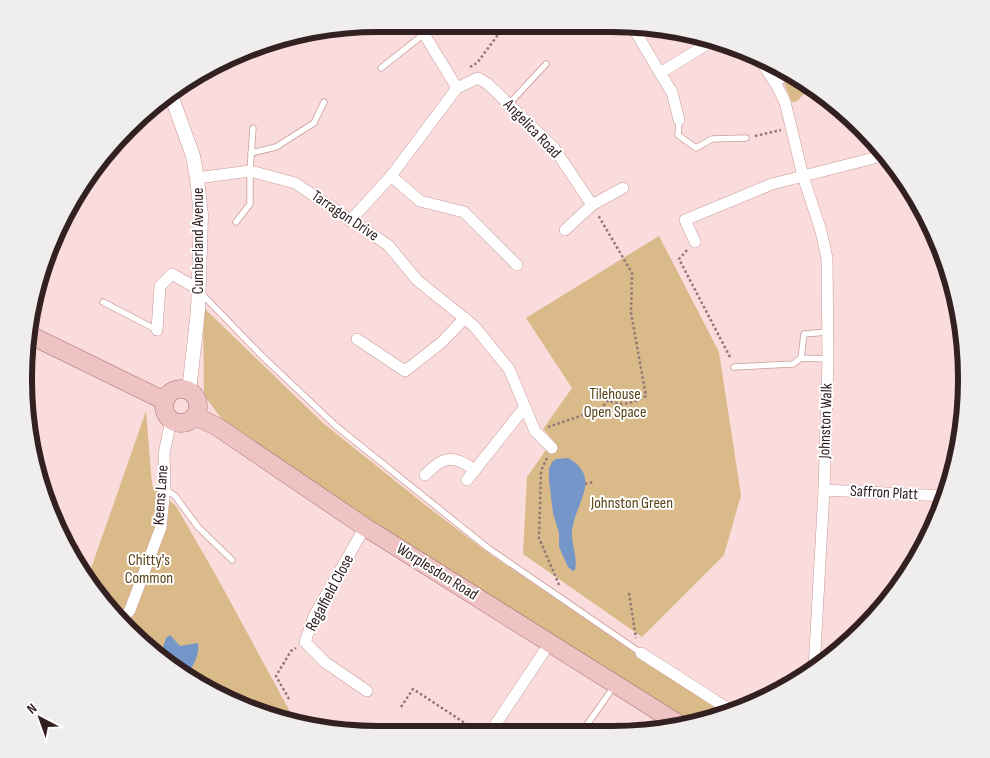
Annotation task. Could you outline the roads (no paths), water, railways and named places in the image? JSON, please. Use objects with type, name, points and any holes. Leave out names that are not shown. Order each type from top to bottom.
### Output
[{"type":"main road","points":[[35,337],[165,401]]},
{"type":"main road","points":[[180,389],[190,392],[197,400],[198,411],[192,420],[181,424],[170,420],[164,409],[165,401],[170,393],[180,389]]},
{"type":"main road","name":"Worplesdon Road","points":[[195,416],[216,426],[365,527],[615,685],[667,721]]},
{"type":"street","points":[[350,221],[391,176],[454,83],[423,32]]},
{"type":"street","points":[[636,33],[672,92],[679,120]]},
{"type":"street","points":[[660,73],[705,45]]},
{"type":"street","name":"Johnston Walk","points":[[766,69],[785,102],[803,176],[821,231],[827,258],[828,359],[824,490],[815,659]]},
{"type":"street","name":"Angelica Road","points":[[454,83],[478,78],[488,84],[554,148],[592,205]]},
{"type":"street","name":"Cumberland Avenue","points":[[172,101],[186,135],[197,178],[200,216],[198,318],[190,392]]},
{"type":"street","points":[[695,242],[685,220],[772,184],[877,157]]},
{"type":"street","name":"Tarragon Drive","points":[[197,178],[250,171],[295,182],[388,245],[417,280],[474,326],[509,369],[535,431],[552,448]]},
{"type":"street","points":[[391,176],[420,201],[464,212],[517,265]]},
{"type":"street","points":[[565,230],[592,205],[623,188]]},
{"type":"street","points":[[157,330],[160,286],[172,274],[198,289]]},
{"type":"street","points":[[357,339],[404,371],[442,343],[465,318]]},
{"type":"street","points":[[467,480],[524,407]]},
{"type":"street","name":"Keens Lane","points":[[126,615],[130,610],[161,527],[165,488],[164,454],[170,420]]},
{"type":"street","points":[[425,475],[438,462],[453,459],[462,461],[475,470]]},
{"type":"street","name":"Saffron Platt","points":[[824,490],[937,496]]},
{"type":"street","name":"Regalfield Close","points":[[365,527],[314,616],[305,642],[326,663],[367,691]]},
{"type":"street","points":[[495,726],[549,644]]},
{"type":"street","points":[[640,652],[724,706]]},
{"type":"lane","points":[[381,68],[418,32]]},
{"type":"lane","points":[[508,104],[546,64]]},
{"type":"lane","points":[[776,84],[784,79]]},
{"type":"lane","points":[[252,153],[276,146],[314,123],[324,102]]},
{"type":"lane","points":[[679,120],[678,136],[696,148],[712,139],[746,138]]},
{"type":"lane","points":[[236,222],[250,204],[253,128]]},
{"type":"lane","points":[[198,289],[261,355],[336,426],[488,548],[640,652]]},
{"type":"lane","points":[[103,302],[157,330]]},
{"type":"lane","points":[[802,358],[804,334],[827,332]]},
{"type":"lane","points":[[734,367],[793,364],[802,358],[828,359]]},
{"type":"lane","points":[[165,488],[175,496],[198,527],[232,560]]},
{"type":"lane","points":[[585,726],[615,685]]},
{"type":"water","points":[[568,458],[584,474],[585,482],[572,531],[576,560],[575,570],[573,571],[568,567],[559,547],[559,533],[553,513],[549,480],[549,469],[552,462],[556,459]]},
{"type":"water","points":[[170,635],[180,646],[198,643],[197,657],[191,670],[166,652],[163,647],[166,638]]},
{"type":"park label","name":"Tilehouse Open Space","points":[[615,403]]},
{"type":"park label","name":"Johnston Green","points":[[632,503]]},
{"type":"park label","name":"Chitty's Common","points":[[149,569]]}]
